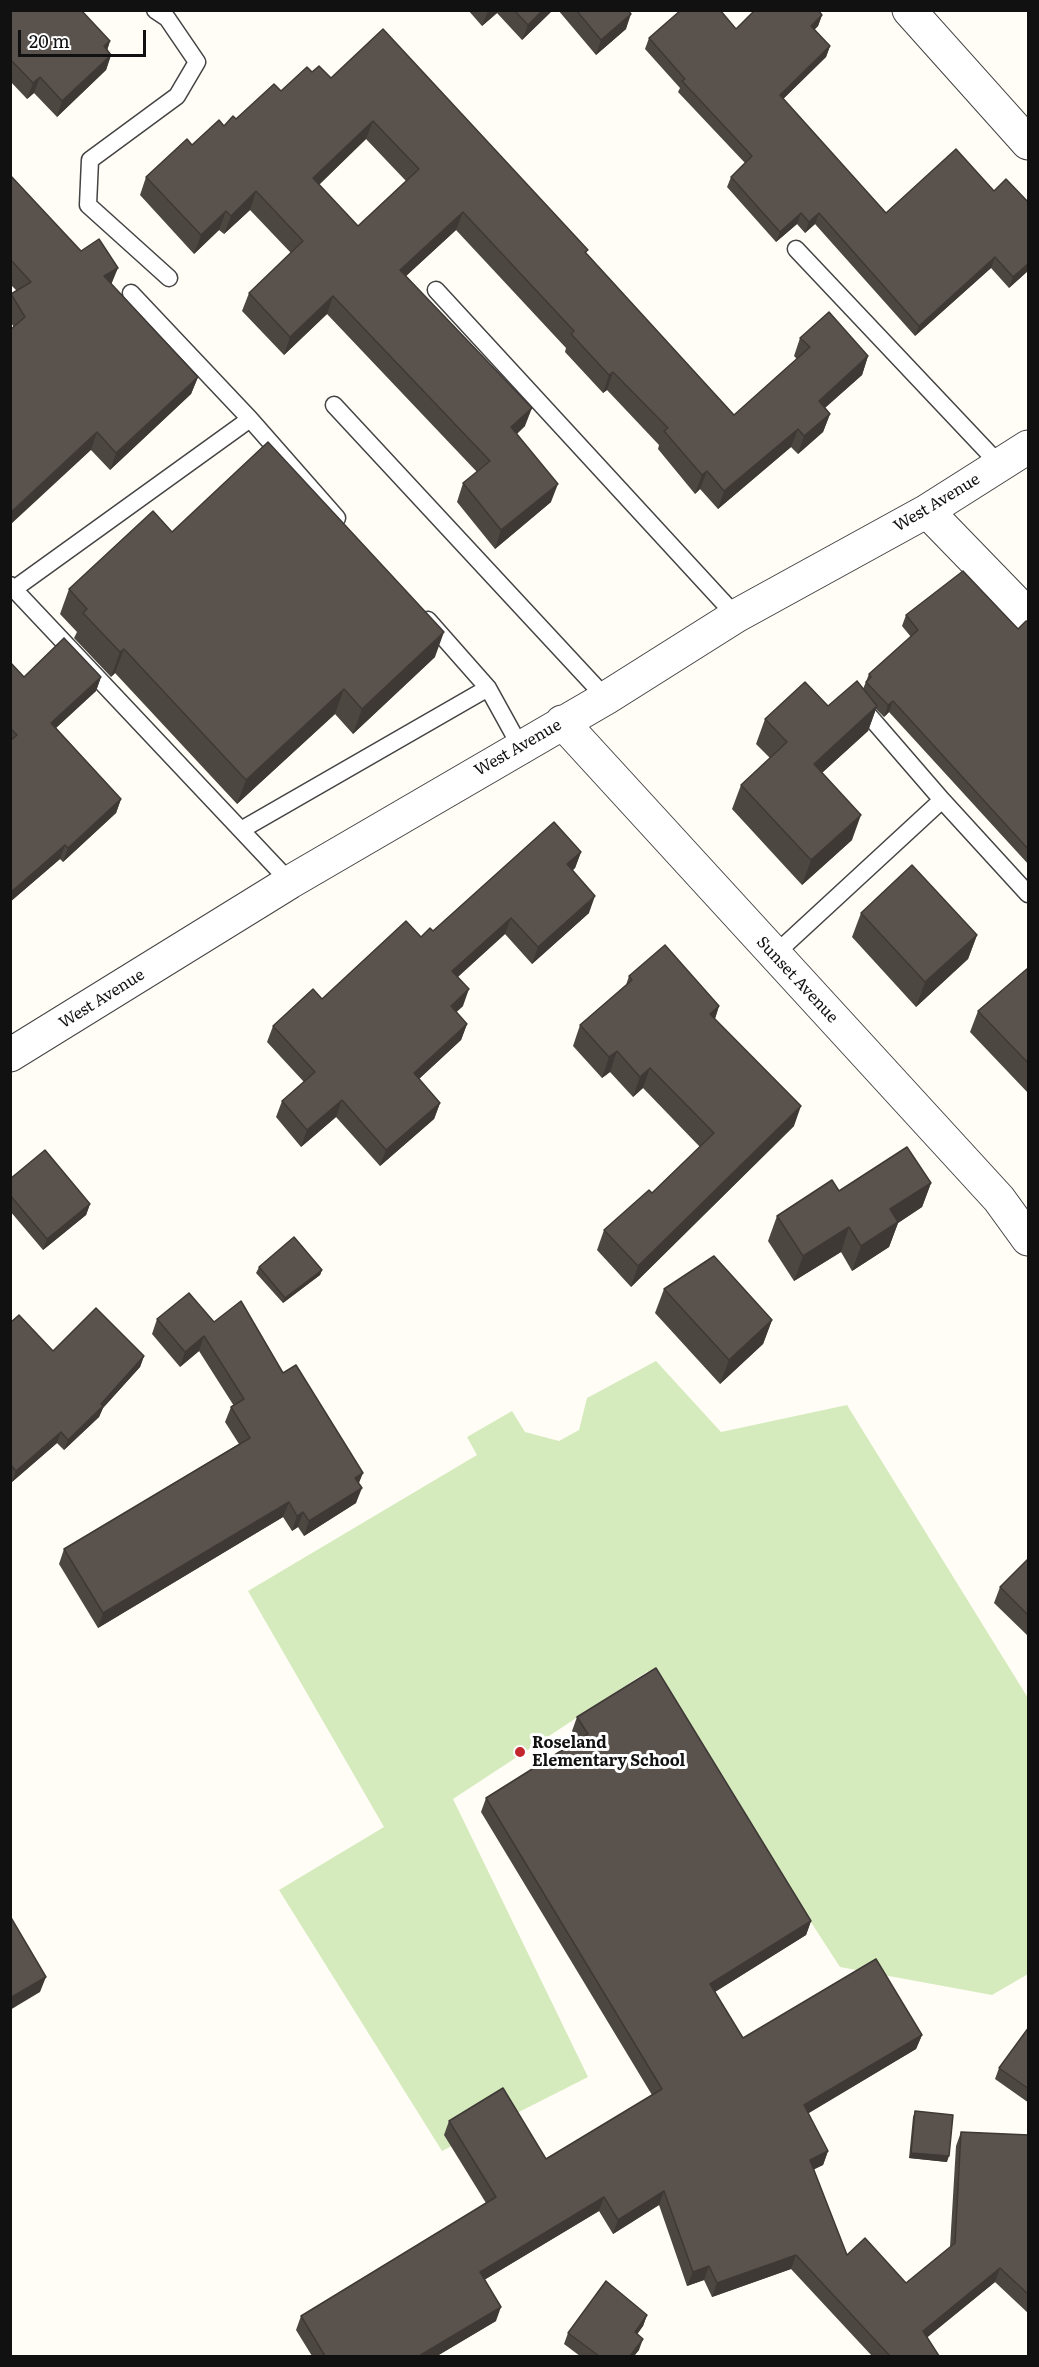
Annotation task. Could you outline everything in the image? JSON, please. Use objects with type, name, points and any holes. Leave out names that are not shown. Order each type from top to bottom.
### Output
[{"type":"street","points":[[909,10],[1029,143]]},
{"type":"street","name":"West Avenue","points":[[10,1055],[290,882],[606,698],[736,616],[927,511],[1029,447]]},
{"type":"street","points":[[927,511],[1029,615]]},
{"type":"street","name":"Sunset Avenue","points":[[562,722],[999,1199],[1029,1239]]},
{"type":"lane","points":[[155,10],[167,18],[197,62],[177,96],[90,160],[88,205],[169,278]]},
{"type":"lane","points":[[796,249],[1000,465]]},
{"type":"lane","points":[[436,290],[736,616]]},
{"type":"lane","points":[[131,293],[250,419],[345,527]]},
{"type":"lane","points":[[334,405],[606,698]]},
{"type":"lane","points":[[250,419],[12,587],[290,882]]},
{"type":"lane","points":[[416,607],[488,688],[520,746]]},
{"type":"lane","points":[[241,830],[488,688]]},
{"type":"lane","points":[[858,703],[942,801],[1029,894]]},
{"type":"lane","points":[[774,955],[942,801]]},
{"type":"green space","points":[[656,1361],[721,1432],[847,1405],[1028,1698],[1028,1974],[992,1995],[840,1967],[648,1671],[453,1799],[588,2077],[442,2151],[279,1890],[384,1827],[248,1591],[477,1455],[467,1437],[512,1411],[525,1432],[559,1441],[579,1430],[587,1398]]},
{"type":"building","points":[[10,10],[81,10],[110,41],[104,46],[111,55],[62,101],[40,77],[33,83],[10,59]]},
{"type":"building","points":[[514,10],[543,10],[528,25]]},
{"type":"building","points":[[576,10],[628,10],[631,14],[601,40]]},
{"type":"building","points":[[681,10],[720,10],[736,29],[755,10],[818,10],[822,15],[811,26],[830,46],[780,95],[886,213],[956,149],[994,191],[1006,179],[1029,203],[1029,263],[1013,277],[995,257],[919,326],[819,213],[809,222],[801,213],[780,232],[731,177],[752,156],[682,81],[685,79],[649,38]]},
{"type":"building","points":[[383,29],[588,250],[585,252],[734,415],[810,347],[800,338],[829,312],[868,356],[819,401],[830,414],[804,436],[798,429],[724,491],[707,471],[702,475],[664,431],[668,428],[613,372],[609,375],[571,334],[574,331],[463,212],[400,270],[532,408],[511,427],[558,484],[501,530],[463,483],[490,461],[333,296],[290,337],[249,293],[303,241],[256,191],[231,216],[226,211],[201,235],[146,177],[187,139],[192,145],[219,120],[224,126],[233,116],[236,119],[274,84],[281,91],[307,67],[312,72],[319,66],[331,78]],"holes":[[[373,121],[419,169],[358,226],[313,178]]]},
{"type":"building","points":[[10,175],[81,251],[99,239],[118,268],[104,276],[198,377],[116,453],[97,432],[10,513],[10,330],[25,317],[11,294],[31,282],[10,259]]},
{"type":"building","points":[[268,442],[444,632],[362,709],[344,689],[246,780],[124,649],[120,652],[83,613],[87,609],[69,589],[153,511],[172,532]]},
{"type":"building","points":[[963,571],[1018,629],[1026,621],[1029,622],[1029,850],[893,701],[888,705],[866,682],[871,677],[869,674],[918,630],[906,615]]},
{"type":"building","points":[[64,638],[101,677],[51,723],[121,799],[68,848],[65,845],[10,893],[10,741],[17,735],[10,728],[10,662],[24,677]]},
{"type":"building","points":[[857,681],[877,706],[814,764],[861,815],[811,860],[741,785],[787,742],[765,719],[805,682],[828,706]]},
{"type":"building","points":[[554,822],[581,852],[567,864],[595,896],[538,947],[511,918],[452,971],[469,989],[451,1006],[467,1024],[414,1073],[440,1103],[386,1150],[342,1100],[307,1130],[282,1101],[315,1072],[273,1026],[313,989],[322,999],[406,921],[421,937],[430,928],[433,931]]},
{"type":"building","points":[[912,865],[977,935],[925,982],[861,913]]},
{"type":"building","points":[[665,945],[719,1006],[710,1014],[801,1106],[638,1266],[604,1230],[649,1190],[652,1193],[714,1133],[650,1068],[640,1077],[617,1051],[609,1057],[580,1025],[632,980],[629,976]]},
{"type":"building","points":[[1029,969],[1029,1064],[978,1011]]},
{"type":"building","points":[[907,1147],[931,1183],[890,1209],[898,1222],[861,1246],[849,1227],[803,1256],[777,1216],[832,1180],[839,1191]]},
{"type":"building","points":[[45,1150],[90,1204],[47,1239],[10,1195],[10,1179]]},
{"type":"building","points":[[294,1237],[322,1270],[285,1298],[259,1267]]},
{"type":"building","points":[[714,1256],[772,1320],[729,1360],[664,1289]]},
{"type":"building","points":[[189,1293],[214,1322],[241,1301],[283,1373],[296,1365],[363,1473],[355,1478],[362,1488],[309,1521],[303,1512],[297,1516],[289,1502],[103,1613],[64,1549],[250,1438],[231,1407],[244,1399],[204,1336],[185,1352],[157,1319]]},
{"type":"building","points":[[96,1308],[144,1356],[101,1404],[103,1406],[68,1440],[61,1432],[16,1471],[10,1464],[10,1323],[19,1315],[53,1351]]},
{"type":"building","points":[[1029,1558],[1029,1616],[1000,1587]]},
{"type":"building","points":[[656,1668],[811,1921],[710,1984],[743,2038],[876,1959],[922,2035],[804,2105],[828,2151],[810,2160],[847,2255],[865,2238],[906,2283],[955,2243],[961,2132],[1029,2135],[1029,2295],[1000,2268],[923,2331],[939,2356],[890,2356],[796,2255],[717,2283],[709,2266],[693,2272],[664,2191],[618,2220],[604,2197],[480,2272],[501,2307],[419,2356],[325,2356],[301,2316],[496,2197],[449,2121],[503,2088],[546,2159],[662,2089],[486,1798],[588,1734],[577,1717]]},
{"type":"building","points":[[10,1916],[46,1977],[10,1998]]},
{"type":"building","points":[[1029,2027],[1029,2089],[999,2068]]},
{"type":"building","points":[[915,2111],[953,2115],[949,2156],[911,2153]]},
{"type":"building","points":[[606,2281],[647,2315],[635,2332],[643,2339],[630,2356],[599,2356],[568,2333]]},
{"type":"place","name":"Roseland Elementary School","points":[[520,1752]]}]
